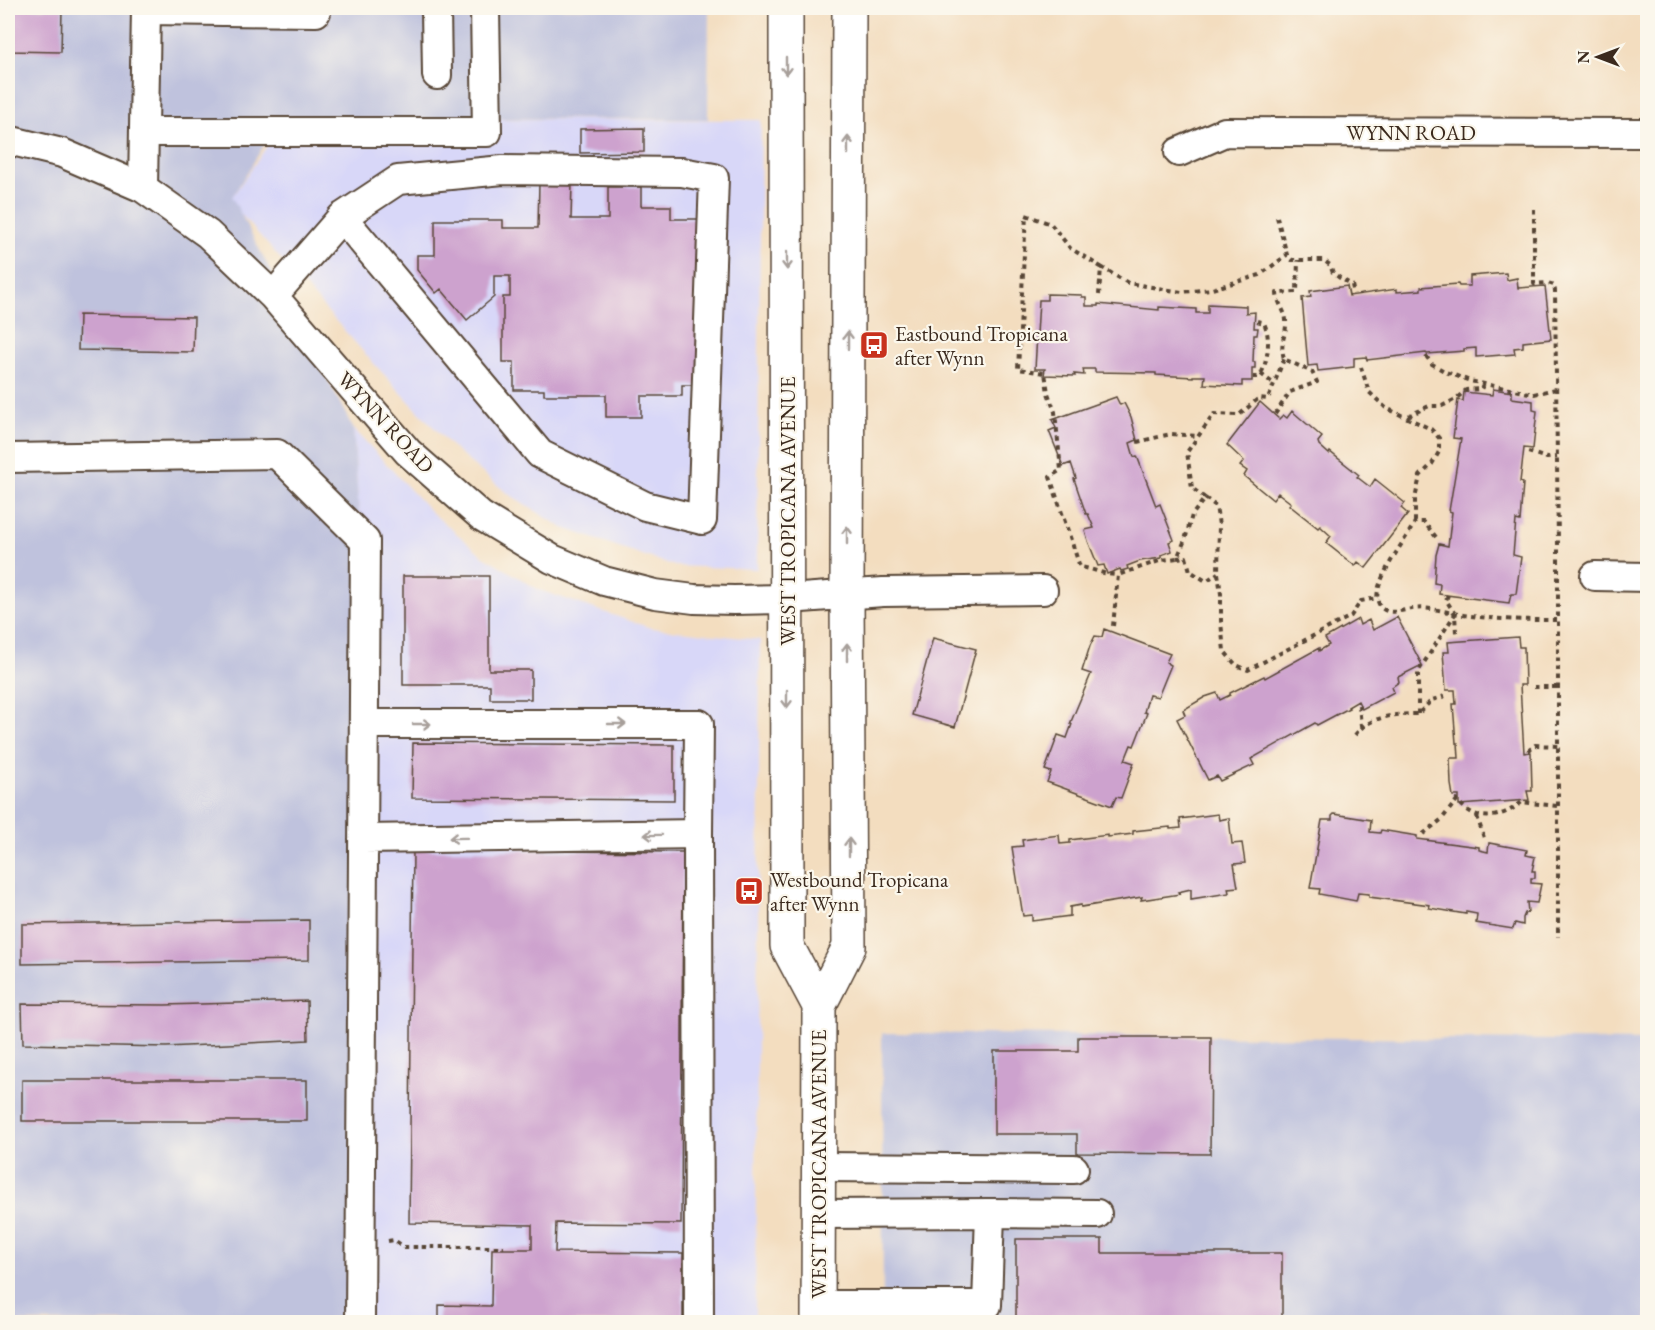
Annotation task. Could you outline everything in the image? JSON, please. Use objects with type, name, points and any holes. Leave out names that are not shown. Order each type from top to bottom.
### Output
[{"type":"main road","name":"WEST TROPICANA AVENUE","points":[[786,8],[787,946],[819,1006]]},
{"type":"main road","name":"WEST TROPICANA AVENUE","points":[[818,1314],[819,1006],[849,947],[847,593],[849,8]]},
{"type":"street","points":[[436,8],[437,75]]},
{"type":"street","points":[[144,132],[487,132],[485,8]]},
{"type":"street","points":[[142,188],[146,9],[316,12]]},
{"type":"street","name":"WYNN ROAD","points":[[1179,152],[1225,132],[1647,133]]},
{"type":"street","name":"WYNN ROAD","points":[[8,140],[62,153],[142,188],[208,234],[273,296],[408,452],[482,516],[552,559],[604,581],[655,594],[694,599],[788,599],[847,593],[1043,590]]},
{"type":"street","points":[[273,296],[342,217],[398,180],[503,170],[681,172],[714,178],[702,520],[645,506],[540,454],[342,217]]},
{"type":"street","points":[[8,458],[277,454],[365,541],[360,1323]]},
{"type":"street","points":[[1595,576],[1647,577]]},
{"type":"street","points":[[364,724],[699,724],[699,1323]]},
{"type":"street","points":[[363,839],[698,834]]},
{"type":"street","points":[[819,1167],[1074,1169]]},
{"type":"street","points":[[818,1314],[987,1305],[990,1213]]},
{"type":"street","points":[[818,1214],[1097,1214]]},
{"type":"path","points":[[1534,209],[1534,284],[1554,285],[1555,291],[1558,620],[1557,937]]},
{"type":"path","points":[[1218,573],[1206,581],[1190,571],[1186,557],[1162,560],[1118,575],[1105,575],[1093,569],[1080,567],[1050,477],[1061,470],[1055,412],[1048,393],[1045,373],[1018,369],[1026,215],[1051,224],[1070,248],[1128,283],[1182,292],[1212,289],[1260,275],[1287,255]]},
{"type":"path","points":[[1277,217],[1287,255],[1292,260],[1323,260],[1330,265],[1334,273],[1352,285],[1354,294]]},
{"type":"path","points":[[1298,260],[1297,292],[1277,293],[1278,303],[1286,319],[1281,347],[1284,359],[1268,399],[1259,398],[1239,415],[1214,414],[1187,452],[1192,488],[1216,506],[1219,525],[1218,573],[1224,651],[1236,665],[1248,670],[1351,616],[1361,601],[1378,598]]},
{"type":"path","points":[[1099,295],[1101,267]]},
{"type":"path","points":[[1253,377],[1261,374],[1266,364],[1267,330],[1264,323],[1257,321]]},
{"type":"path","points":[[1426,356],[1432,364],[1446,372],[1484,384],[1534,394],[1556,389]]},
{"type":"path","points":[[1275,414],[1290,392],[1317,382],[1312,372],[1284,359]]},
{"type":"path","points":[[1361,367],[1369,392],[1386,408],[1431,429],[1439,438],[1439,452],[1432,464],[1420,476],[1415,499],[1415,522],[1384,573],[1377,591],[1378,604],[1386,611],[1401,612],[1420,608],[1455,614],[1522,620],[1558,620]]},
{"type":"path","points":[[1261,374],[1274,384]]},
{"type":"path","points":[[1407,417],[1429,406],[1442,406],[1456,399],[1466,390],[1481,389],[1484,384]]},
{"type":"path","points":[[1137,442],[1172,434],[1198,436]]},
{"type":"path","points":[[1528,452],[1547,458],[1557,458]]},
{"type":"path","points":[[1177,558],[1192,515],[1205,498]]},
{"type":"path","points":[[1415,522],[1424,522],[1436,537]]},
{"type":"path","points":[[1113,626],[1118,575]]},
{"type":"path","points":[[1448,595],[1446,600],[1455,614],[1456,633]]},
{"type":"path","points":[[1418,714],[1418,672],[1455,614]]},
{"type":"path","points":[[1534,687],[1558,687]]},
{"type":"path","points":[[1355,735],[1361,726],[1397,714],[1418,714],[1432,700],[1445,696]]},
{"type":"path","points":[[1359,705],[1361,726]]},
{"type":"path","points":[[1528,750],[1535,745],[1558,746]]},
{"type":"path","points":[[1423,834],[1441,820],[1456,800],[1471,814],[1482,817],[1510,812],[1522,802],[1558,806]]},
{"type":"path","points":[[1476,815],[1484,838]]},
{"type":"path","points":[[381,1242],[393,1240],[404,1247],[504,1247]]},
{"type":"shaded area","points":[[8,8],[709,8],[708,119],[281,118],[232,197],[353,428],[364,589],[360,1322],[8,1322]]},
{"type":"shaded area","points":[[281,118],[761,120],[757,569],[675,566],[563,528],[507,493],[455,450],[377,367],[229,201],[265,149]]},
{"type":"shaded area","points":[[353,428],[431,512],[482,555],[539,590],[651,628],[760,640],[755,1322],[355,1322],[364,589]]},
{"type":"shaded area","points":[[882,1033],[1647,1041],[1647,1322],[883,1322]]},
{"type":"building","points":[[8,8],[62,9],[61,52],[8,51]]},
{"type":"building","points":[[644,128],[644,152],[580,153],[580,129]]},
{"type":"building","points":[[539,183],[572,183],[571,219],[608,219],[608,187],[641,187],[641,206],[671,206],[671,219],[702,219],[702,385],[682,385],[682,396],[641,396],[641,417],[606,417],[606,395],[544,395],[544,390],[514,390],[514,362],[503,362],[503,297],[510,297],[510,276],[494,276],[494,297],[467,320],[441,289],[436,293],[417,270],[417,255],[435,255],[435,220],[503,220],[503,228],[538,228]]},
{"type":"building","points":[[1506,273],[1507,280],[1517,278],[1518,288],[1545,286],[1551,339],[1523,342],[1523,347],[1514,348],[1515,354],[1476,357],[1476,348],[1367,360],[1366,357],[1354,358],[1354,367],[1318,371],[1317,365],[1308,366],[1302,298],[1311,297],[1310,291],[1347,286],[1349,296],[1397,289],[1397,292],[1421,290],[1421,287],[1458,284],[1459,286],[1470,286],[1470,276]]},
{"type":"building","points":[[1047,294],[1082,295],[1086,297],[1086,306],[1098,306],[1098,304],[1159,310],[1159,307],[1196,309],[1196,313],[1208,313],[1208,304],[1246,306],[1246,313],[1255,312],[1254,328],[1258,328],[1257,335],[1254,335],[1253,362],[1255,362],[1255,368],[1252,368],[1252,381],[1242,381],[1242,386],[1204,384],[1205,376],[1095,372],[1095,369],[1083,369],[1084,375],[1044,375],[1045,369],[1035,369],[1039,300],[1047,300]]},
{"type":"building","points":[[79,315],[194,317],[193,352],[78,350]]},
{"type":"building","points":[[1493,389],[1512,392],[1512,398],[1533,401],[1533,410],[1537,411],[1533,449],[1524,448],[1520,482],[1523,483],[1520,521],[1516,520],[1513,555],[1521,557],[1516,594],[1511,594],[1509,603],[1439,594],[1440,584],[1434,583],[1439,544],[1448,546],[1452,512],[1449,511],[1461,439],[1453,438],[1458,400],[1463,401],[1464,392],[1492,395]]},
{"type":"building","points":[[1116,397],[1120,405],[1124,403],[1131,417],[1137,440],[1130,443],[1134,457],[1137,456],[1156,506],[1160,504],[1174,540],[1169,542],[1172,551],[1161,555],[1161,558],[1140,561],[1127,566],[1128,569],[1121,571],[1120,569],[1107,574],[1104,565],[1098,566],[1088,541],[1085,530],[1094,528],[1086,514],[1071,463],[1063,466],[1049,431],[1056,428],[1052,420]]},
{"type":"building","points":[[1260,402],[1279,419],[1283,415],[1287,418],[1292,411],[1322,437],[1318,442],[1319,445],[1359,475],[1357,477],[1370,487],[1375,479],[1405,503],[1401,508],[1408,514],[1366,568],[1358,562],[1355,566],[1326,543],[1331,536],[1289,505],[1291,503],[1278,493],[1273,500],[1244,476],[1247,471],[1240,466],[1244,461],[1227,445]]},
{"type":"building","points":[[403,576],[489,576],[489,670],[531,670],[531,699],[490,699],[490,685],[403,685]]},
{"type":"building","points":[[1397,617],[1422,665],[1398,677],[1399,682],[1392,687],[1394,692],[1362,709],[1358,701],[1349,708],[1317,725],[1315,723],[1251,759],[1254,765],[1220,781],[1217,776],[1208,780],[1177,719],[1185,715],[1183,710],[1217,693],[1220,700],[1319,648],[1319,651],[1329,645],[1325,638],[1358,619],[1360,625],[1369,620],[1373,630]]},
{"type":"building","points":[[1104,629],[1170,654],[1166,662],[1171,665],[1158,697],[1149,695],[1144,712],[1147,713],[1134,746],[1131,745],[1125,760],[1134,763],[1121,798],[1116,797],[1112,806],[1047,782],[1051,772],[1045,770],[1058,735],[1067,738],[1072,724],[1070,724],[1091,674],[1082,671],[1090,646],[1095,636],[1102,637]]},
{"type":"building","points":[[1518,637],[1519,647],[1524,647],[1525,685],[1520,685],[1524,753],[1531,752],[1532,791],[1527,791],[1529,800],[1459,805],[1459,796],[1453,796],[1450,758],[1459,758],[1453,704],[1456,704],[1455,690],[1446,690],[1443,652],[1449,652],[1448,642]]},
{"type":"building","points":[[933,638],[976,649],[955,727],[912,715]]},
{"type":"building","points":[[413,743],[674,745],[674,800],[412,798]]},
{"type":"building","points":[[1218,814],[1219,820],[1229,818],[1232,844],[1242,843],[1245,863],[1234,864],[1238,887],[1228,888],[1229,893],[1191,899],[1191,889],[1178,892],[1180,894],[1141,900],[1142,897],[1070,907],[1070,916],[1032,921],[1032,915],[1023,916],[1012,847],[1023,846],[1022,840],[1059,835],[1060,844],[1070,843],[1070,840],[1133,834],[1133,831],[1181,828],[1180,819]]},
{"type":"building","points":[[1334,814],[1371,820],[1370,832],[1380,833],[1381,830],[1417,836],[1417,839],[1479,847],[1479,850],[1488,852],[1489,843],[1527,850],[1526,855],[1535,857],[1532,871],[1535,871],[1535,878],[1531,878],[1531,883],[1541,884],[1537,903],[1527,902],[1528,912],[1523,918],[1523,925],[1515,923],[1513,929],[1476,923],[1477,914],[1429,908],[1430,905],[1369,897],[1369,894],[1358,893],[1356,901],[1319,894],[1320,889],[1310,888],[1322,820],[1332,820]]},
{"type":"building","points":[[413,850],[683,852],[681,1224],[556,1223],[555,1252],[683,1253],[683,1322],[439,1322],[439,1305],[491,1306],[492,1249],[532,1249],[532,1225],[409,1223]]},
{"type":"building","points":[[309,920],[309,960],[22,964],[22,924]]},
{"type":"building","points":[[307,1001],[308,1040],[166,1047],[23,1044],[22,1004],[165,1005]]},
{"type":"building","points":[[1078,1037],[1211,1037],[1210,1154],[1077,1153],[1077,1134],[994,1134],[994,1051],[1078,1051]]},
{"type":"building","points":[[22,1080],[307,1080],[307,1121],[22,1121]]},
{"type":"building","points":[[1016,1239],[1102,1239],[1102,1253],[1282,1253],[1282,1322],[956,1322],[956,1319],[1016,1319]]},
{"type":"place","name":"Eastbound Tropicana after Wynn","points":[[874,345]]},
{"type":"place","name":"Westbound Tropicana after Wynn","points":[[749,891]]}]
